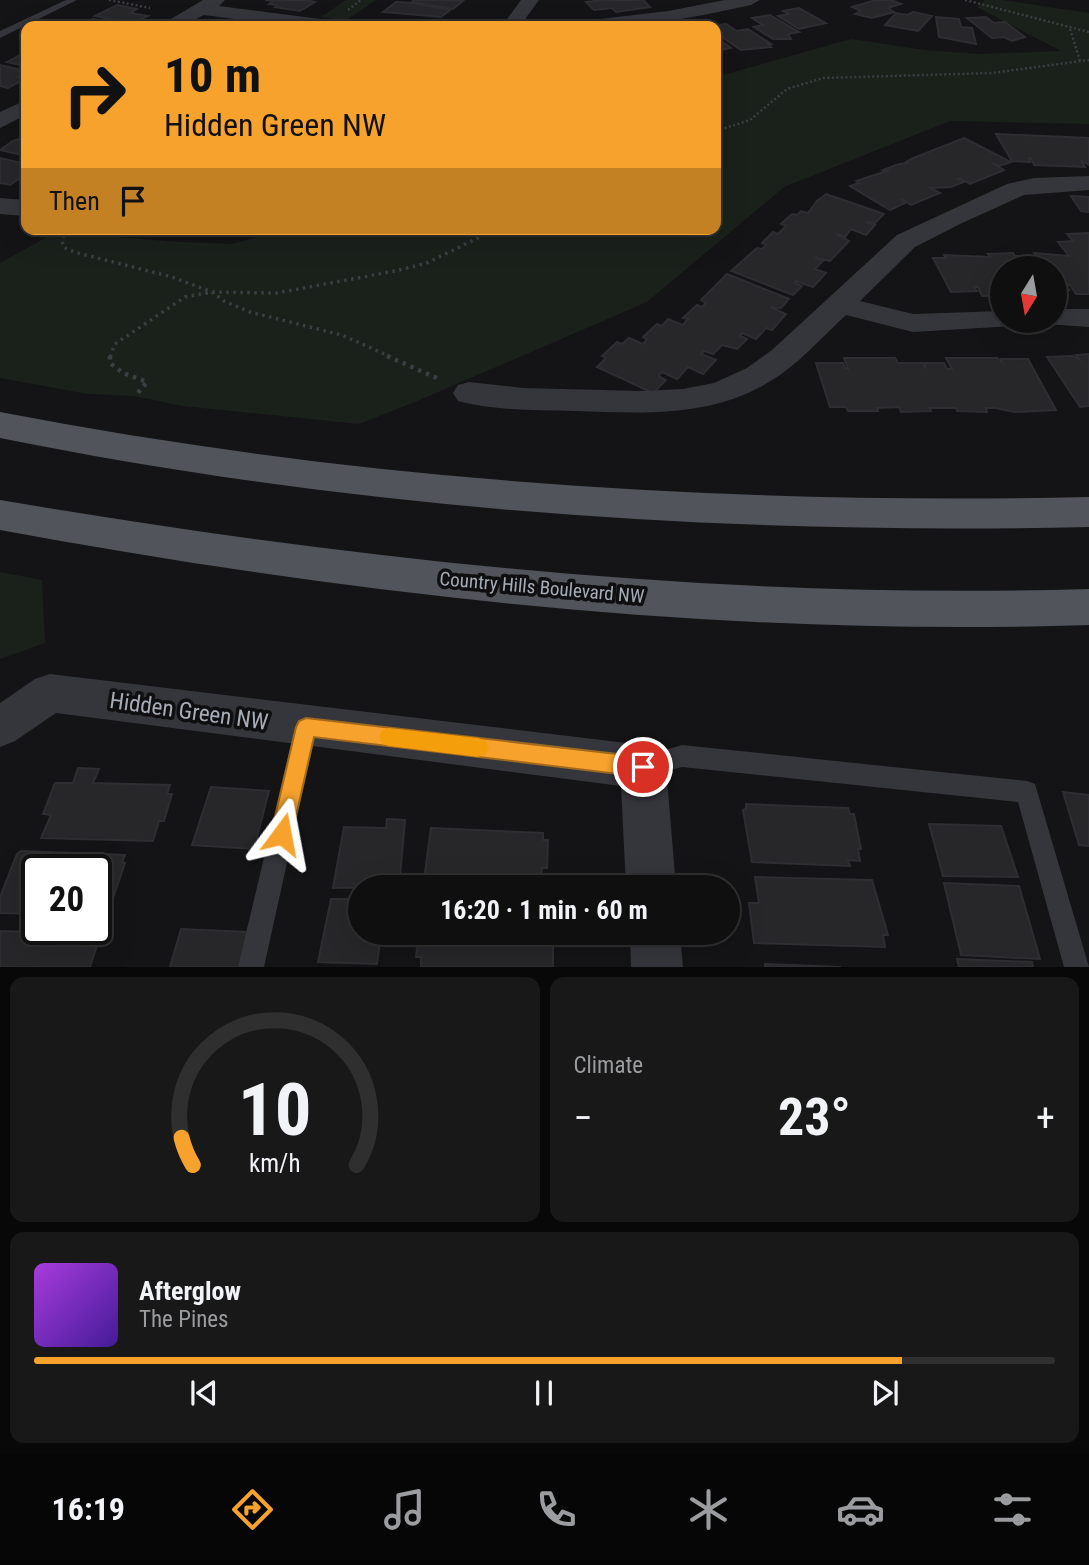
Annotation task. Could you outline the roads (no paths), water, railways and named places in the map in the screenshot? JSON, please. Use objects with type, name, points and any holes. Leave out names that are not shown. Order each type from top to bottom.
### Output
[{"type":"main road","points":[[0,425],[96,445],[273,470],[620,504],[785,513],[980,516],[1089,512]]},
{"type":"main road","name":"Country Hills Boulevard NW","points":[[0,515],[145,542],[371,572],[592,593],[870,608],[1089,607]]},
{"type":"street","points":[[515,21],[530,0]]},
{"type":"street","points":[[634,21],[751,0]]},
{"type":"street","points":[[177,21],[208,4],[301,21]]},
{"type":"street","points":[[0,121],[21,109]]},
{"type":"street","points":[[469,393],[498,398],[658,402],[709,396],[743,383],[770,368],[906,241],[1016,189],[1034,185],[1089,183]]},
{"type":"street","points":[[0,206],[21,208]]},
{"type":"street","points":[[840,304],[913,323],[990,320]]},
{"type":"street","points":[[1068,318],[1089,317]]},
{"type":"street","name":"Hidden Green NW","points":[[0,727],[50,693],[643,767]]},
{"type":"street","points":[[643,767],[650,875]]},
{"type":"street","points":[[656,945],[657,967]]},
{"type":"lane","points":[[29,21],[73,0]]},
{"type":"lane","points":[[0,35],[21,25]]},
{"type":"lane","points":[[251,967],[306,727]]},
{"type":"lane","points":[[643,767],[682,756],[1027,792],[1077,967]]}]
